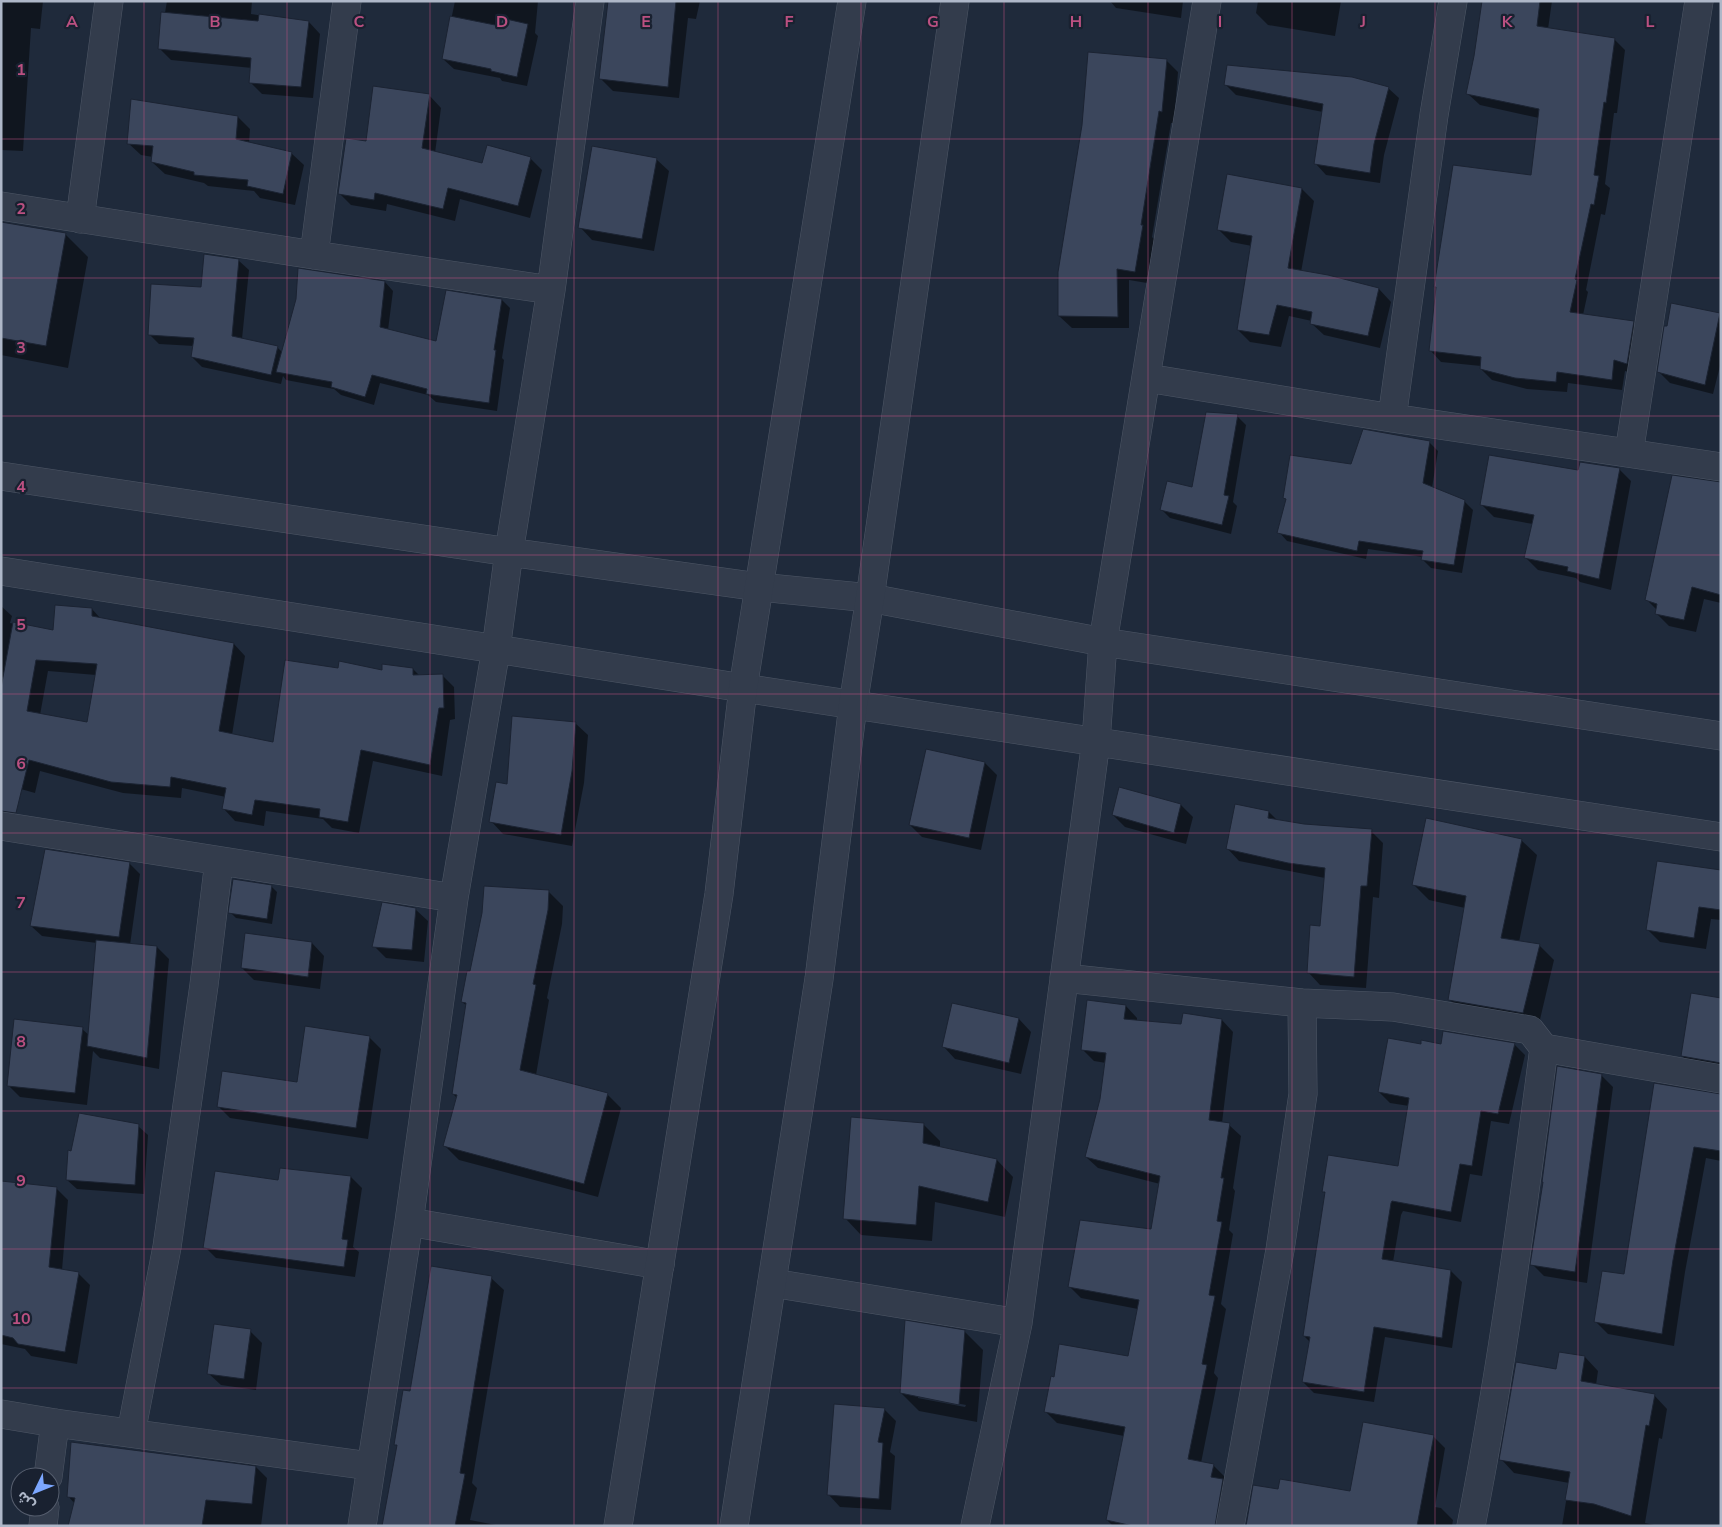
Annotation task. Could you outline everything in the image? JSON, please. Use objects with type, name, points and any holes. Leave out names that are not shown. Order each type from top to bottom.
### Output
[{"type":"street","points":[[80,218],[109,1]]},
{"type":"street","points":[[314,255],[347,1]]},
{"type":"street","points":[[362,1526],[409,1222],[454,898],[496,649],[509,552],[551,290],[590,1]]},
{"type":"street","points":[[618,1526],[720,894],[743,688],[852,1]]},
{"type":"street","points":[[734,1526],[819,980],[853,704],[870,598],[955,1]]},
{"type":"street","points":[[975,1526],[1018,1323],[1096,741],[1104,642],[1207,1]]},
{"type":"street","points":[[1392,418],[1434,115],[1452,1]]},
{"type":"street","points":[[1629,453],[1699,1]]},
{"type":"street","points":[[1,206],[551,290]]},
{"type":"street","points":[[1147,378],[1392,418],[1721,467]]},
{"type":"street","points":[[1,476],[509,552],[759,587],[870,598],[1104,642],[1721,736]]},
{"type":"street","points":[[1,571],[743,688],[1721,837]]},
{"type":"street","points":[[1,826],[454,898]]},
{"type":"street","points":[[132,1433],[167,1247],[204,985],[219,861]]},
{"type":"street","points":[[1064,978],[1302,1004],[1393,1007],[1530,1030],[1544,1048],[1721,1079]]},
{"type":"street","points":[[1230,1526],[1280,1250],[1303,1094],[1302,1004]]},
{"type":"street","points":[[1471,1526],[1487,1443],[1520,1230],[1544,1048]]},
{"type":"street","points":[[409,1222],[660,1265]]},
{"type":"street","points":[[772,1283],[1018,1323]]},
{"type":"street","points":[[1,1414],[370,1466]]},
{"type":"street","points":[[49,1467],[55,1423]]},
{"type":"building","points":[[608,1],[676,1],[668,87],[599,79]]},
{"type":"building","points":[[1482,1],[1540,1],[1537,26],[1615,38],[1594,175],[1599,176],[1594,205],[1591,204],[1575,279],[1577,280],[1570,312],[1634,321],[1627,364],[1614,360],[1612,380],[1557,372],[1556,382],[1515,378],[1480,369],[1481,357],[1429,351],[1436,287],[1434,287],[1453,165],[1531,175],[1539,109],[1466,94]]},
{"type":"building","points":[[161,12],[258,21],[259,14],[309,21],[301,87],[249,83],[251,58],[158,49]]},
{"type":"building","points":[[450,16],[500,26],[502,18],[528,24],[517,77],[491,71],[491,69],[442,59]]},
{"type":"building","points":[[1088,52],[1167,59],[1162,112],[1159,111],[1135,272],[1117,269],[1118,317],[1058,316],[1058,272],[1082,125]]},
{"type":"building","points":[[1227,65],[1352,77],[1389,87],[1374,144],[1370,173],[1314,164],[1323,104],[1224,85]]},
{"type":"building","points":[[373,86],[430,94],[422,148],[482,163],[487,145],[531,157],[518,206],[448,188],[443,209],[375,193],[374,200],[338,194],[346,138],[366,141]]},
{"type":"building","points":[[131,99],[238,116],[236,139],[292,152],[283,194],[247,186],[248,180],[194,175],[194,172],[151,162],[153,146],[127,144]]},
{"type":"building","points":[[592,146],[657,158],[642,239],[578,228]]},
{"type":"building","points":[[1227,174],[1302,188],[1288,268],[1328,275],[1379,288],[1368,336],[1310,324],[1312,312],[1277,305],[1269,335],[1237,330],[1252,236],[1217,230]]},
{"type":"building","points":[[1,222],[66,233],[46,346],[1,338]]},
{"type":"building","points":[[204,254],[239,259],[232,336],[278,346],[271,375],[191,357],[194,338],[148,335],[151,284],[201,287]]},
{"type":"building","points":[[298,268],[385,281],[380,327],[436,341],[446,290],[502,299],[494,350],[496,350],[489,403],[426,394],[427,389],[372,375],[365,397],[331,387],[332,382],[276,372],[296,299]]},
{"type":"building","points":[[1671,303],[1720,313],[1705,385],[1657,372],[1664,326],[1667,326]]},
{"type":"building","points":[[1206,412],[1238,414],[1224,495],[1229,496],[1222,525],[1160,510],[1167,481],[1192,487]]},
{"type":"building","points":[[1363,429],[1430,441],[1423,483],[1465,500],[1454,565],[1421,560],[1423,551],[1359,541],[1357,551],[1277,533],[1286,499],[1283,498],[1290,455],[1351,464]]},
{"type":"building","points":[[1489,455],[1578,470],[1580,462],[1620,468],[1599,579],[1567,571],[1568,567],[1524,558],[1534,515],[1480,505]]},
{"type":"building","points":[[1672,475],[1721,482],[1721,595],[1692,587],[1684,620],[1655,614],[1657,604],[1645,600]]},
{"type":"building","points":[[55,605],[92,608],[92,616],[234,643],[219,731],[273,742],[285,660],[338,668],[339,661],[382,670],[382,664],[413,668],[413,675],[443,674],[444,708],[439,708],[430,765],[361,750],[348,822],[319,817],[320,809],[255,800],[252,815],[222,809],[226,788],[171,777],[170,787],[111,782],[29,760],[16,813],[1,811],[1,688],[13,622],[53,630]],"holes":[[[36,660],[97,664],[87,722],[27,711]]]},
{"type":"building","points":[[512,716],[576,722],[572,771],[561,835],[489,822],[496,782],[507,784]]},
{"type":"building","points":[[926,749],[985,762],[969,838],[909,825]]},
{"type":"building","points":[[1119,787],[1181,804],[1174,833],[1112,815]]},
{"type":"building","points":[[1235,804],[1269,811],[1268,818],[1304,824],[1372,829],[1367,886],[1361,886],[1354,977],[1307,973],[1310,925],[1320,926],[1325,868],[1288,863],[1226,849]]},
{"type":"building","points":[[1426,818],[1522,839],[1501,938],[1540,944],[1523,1013],[1448,1000],[1466,896],[1412,885]]},
{"type":"building","points":[[45,849],[130,862],[119,937],[30,926]]},
{"type":"building","points":[[1657,861],[1721,870],[1721,910],[1699,907],[1694,938],[1646,930]]},
{"type":"building","points":[[233,879],[272,885],[267,919],[228,913]]},
{"type":"building","points":[[484,886],[549,890],[548,910],[533,984],[536,985],[520,1070],[608,1093],[584,1184],[443,1146],[457,1095],[452,1094],[466,1003],[461,1002],[467,971],[470,971],[482,913]]},
{"type":"building","points":[[382,902],[416,908],[412,950],[372,947]]},
{"type":"building","points":[[245,933],[312,942],[308,977],[241,968]]},
{"type":"building","points":[[96,940],[157,946],[147,1058],[87,1046]]},
{"type":"building","points":[[1691,993],[1721,998],[1721,1063],[1681,1056]]},
{"type":"building","points":[[1087,1000],[1126,1005],[1124,1019],[1181,1024],[1183,1013],[1222,1019],[1209,1120],[1230,1123],[1221,1178],[1224,1178],[1217,1221],[1222,1222],[1209,1295],[1215,1296],[1202,1364],[1207,1365],[1188,1459],[1214,1464],[1211,1477],[1223,1479],[1215,1526],[1133,1526],[1106,1520],[1125,1427],[1044,1412],[1051,1376],[1054,1377],[1059,1344],[1128,1356],[1139,1300],[1068,1287],[1080,1220],[1151,1229],[1160,1176],[1085,1157],[1100,1099],[1106,1053],[1081,1050]]},
{"type":"building","points":[[952,1003],[1019,1018],[1009,1063],[942,1047]]},
{"type":"building","points":[[14,1019],[83,1027],[75,1093],[7,1086]]},
{"type":"building","points":[[305,1026],[370,1036],[356,1128],[217,1107],[222,1071],[297,1082]]},
{"type":"building","points":[[1443,1031],[1515,1043],[1498,1114],[1481,1111],[1472,1166],[1460,1164],[1451,1212],[1392,1201],[1391,1203],[1382,1259],[1451,1270],[1442,1338],[1374,1327],[1364,1392],[1302,1382],[1310,1337],[1303,1336],[1325,1192],[1322,1192],[1328,1155],[1398,1166],[1409,1098],[1378,1092],[1388,1038],[1421,1044],[1421,1040],[1441,1044]]},
{"type":"building","points":[[1557,1066],[1602,1074],[1575,1272],[1530,1265],[1543,1182]]},
{"type":"building","points":[[1654,1083],[1721,1094],[1721,1151],[1694,1147],[1673,1260],[1662,1334],[1594,1322],[1602,1271],[1624,1274]]},
{"type":"building","points":[[79,1113],[139,1124],[135,1185],[66,1180],[68,1150],[71,1151]]},
{"type":"building","points":[[851,1117],[924,1123],[923,1143],[997,1159],[988,1202],[919,1186],[916,1225],[843,1219]]},
{"type":"building","points":[[280,1168],[351,1176],[342,1239],[348,1240],[344,1267],[203,1248],[215,1171],[278,1180]]},
{"type":"building","points":[[1,1181],[57,1187],[49,1267],[79,1272],[65,1352],[18,1344],[13,1338],[1,1335]]},
{"type":"building","points":[[431,1266],[492,1276],[460,1473],[465,1474],[455,1526],[382,1526],[397,1445],[394,1445],[403,1390],[410,1391]]},
{"type":"building","points":[[905,1320],[965,1330],[959,1405],[900,1393]]},
{"type":"building","points":[[214,1324],[251,1329],[244,1379],[207,1374]]},
{"type":"building","points":[[1559,1352],[1585,1356],[1581,1381],[1655,1394],[1649,1426],[1646,1425],[1631,1516],[1594,1504],[1565,1500],[1570,1472],[1499,1460],[1516,1362],[1556,1369]]},
{"type":"building","points":[[834,1404],[885,1408],[878,1442],[883,1443],[879,1499],[827,1495]]},
{"type":"building","points":[[1363,1422],[1434,1435],[1417,1526],[1246,1526],[1253,1485],[1278,1489],[1280,1479],[1350,1491]]},
{"type":"building","points":[[71,1442],[256,1466],[252,1504],[206,1500],[202,1526],[68,1526],[75,1498],[67,1497]]}]
